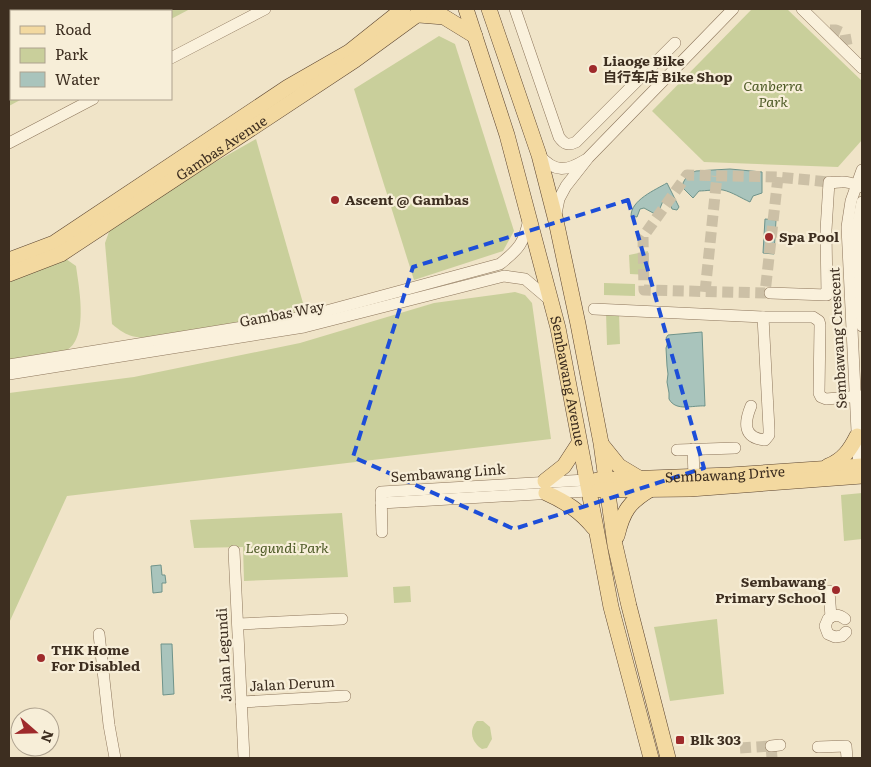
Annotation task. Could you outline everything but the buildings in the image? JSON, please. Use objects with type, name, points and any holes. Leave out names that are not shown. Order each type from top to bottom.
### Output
[{"type":"main road","name":"Gambas Avenue","points":[[9,260],[54,243],[288,87],[349,52],[403,9]]},
{"type":"main road","name":"Sembawang Avenue","points":[[466,9],[507,135],[558,328],[595,530],[613,616],[651,758]]},
{"type":"main road","name":"Sembawang Avenue","points":[[489,9],[539,155],[556,221],[601,444],[615,545],[668,758]]},
{"type":"main road","name":"Gambas Avenue","points":[[9,274],[61,254],[355,60],[422,12]]},
{"type":"main road","points":[[422,12],[444,17],[475,36]]},
{"type":"main road","points":[[820,470],[838,462],[844,457],[857,436]]},
{"type":"main road","points":[[579,442],[564,466],[545,487],[582,514],[595,530]]},
{"type":"main road","points":[[601,444],[619,466],[639,478]]},
{"type":"main road","name":"Sembawang Drive","points":[[607,485],[639,478],[820,470],[861,471]]},
{"type":"main road","name":"Sembawang Drive","points":[[587,485],[651,489],[690,488],[861,471]]},
{"type":"main road","points":[[615,545],[620,521],[627,507],[637,497],[651,489]]},
{"type":"street","points":[[172,57],[265,9]]},
{"type":"street","points":[[515,9],[559,138],[563,143],[571,145],[675,43]]},
{"type":"street","points":[[556,221],[559,199],[566,186],[588,158],[733,9]]},
{"type":"street","points":[[802,9],[846,48],[862,68]]},
{"type":"street","points":[[9,143],[91,100]]},
{"type":"street","points":[[614,104],[629,116]]},
{"type":"street","points":[[539,155],[548,165],[560,169],[574,166],[588,158]]},
{"type":"street","name":"Sembawang Crescent","points":[[861,471],[857,436],[858,360],[847,227],[859,191],[862,170]]},
{"type":"street","points":[[770,293],[827,295],[826,230],[829,182],[836,183],[839,188],[859,191]]},
{"type":"street","name":"Sembawang Crescent","points":[[862,202],[857,227],[862,326]]},
{"type":"street","name":"Gambas Way","points":[[9,365],[304,317],[500,264],[519,248],[525,238],[529,217]]},
{"type":"street","name":"Gambas Way","points":[[9,374],[304,327],[504,276],[525,279],[551,301]]},
{"type":"street","points":[[594,309],[763,317],[813,317],[818,321],[819,393],[821,397],[826,399],[859,397]]},
{"type":"street","points":[[751,406],[746,426],[755,439],[765,440],[769,435],[763,317]]},
{"type":"street","points":[[677,450],[735,448]]},
{"type":"street","points":[[693,449],[694,476]]},
{"type":"street","name":"Sembawang Link","points":[[382,532],[381,503],[545,487],[587,485]]},
{"type":"street","name":"Jalan Legundi","points":[[234,551],[244,758]]},
{"type":"street","points":[[829,592],[830,616],[826,622],[826,630],[828,634],[835,637],[839,637],[846,632]]},
{"type":"street","points":[[830,616],[838,615],[845,619]]},
{"type":"street","points":[[238,624],[342,619]]},
{"type":"street","points":[[99,634],[109,725],[115,758]]},
{"type":"street","name":"Jalan Derum","points":[[241,702],[345,696]]},
{"type":"street","points":[[818,747],[846,746],[847,758]]},
{"type":"highlighted area","points":[[628,200],[704,468],[514,529],[353,457],[413,267]]},
{"type":"green space","points":[[9,9],[190,9],[172,18],[172,10],[10,10],[10,100],[20,100],[9,106]]},
{"type":"green space","name":"Canberra Park","points":[[752,9],[787,9],[862,81],[862,140],[838,167],[704,162],[652,111]]},
{"type":"green space","points":[[439,36],[455,44],[514,231],[503,251],[414,280],[354,89]]},
{"type":"green space","points":[[256,139],[305,310],[157,338],[128,335],[118,329],[112,324],[105,243],[110,229],[180,182]]},
{"type":"green space","points":[[648,251],[649,275],[630,274],[629,255]]},
{"type":"green space","points":[[66,259],[76,266],[81,314],[77,338],[71,347],[63,352],[9,360],[9,279]]},
{"type":"green space","points":[[604,283],[635,284],[635,296],[604,295]]},
{"type":"green space","points":[[515,292],[525,295],[532,303],[551,439],[67,496],[9,623],[9,393],[134,377],[300,343],[434,303]]},
{"type":"green space","points":[[606,313],[619,313],[620,344],[607,345]]},
{"type":"green space","points":[[862,493],[862,539],[844,541],[841,495]]},
{"type":"green space","name":"Legundi Park","points":[[342,513],[348,577],[244,581],[243,547],[194,548],[190,520]]},
{"type":"green space","points":[[410,586],[411,602],[394,603],[393,587]]},
{"type":"green space","points":[[717,619],[724,694],[670,701],[654,627]]},
{"type":"green space","points":[[477,721],[483,721],[490,727],[492,739],[487,748],[482,749],[472,736],[474,725]]},
{"type":"water","points":[[730,169],[762,172],[762,193],[753,196],[750,202],[730,192],[721,190],[699,191],[693,198],[683,188],[683,183],[688,174],[696,171]]},
{"type":"water","points":[[667,183],[679,207],[677,210],[672,209],[670,203],[663,201],[658,213],[655,214],[644,208],[640,209],[637,217],[631,216],[632,210],[639,200]]},
{"type":"water","name":"Spa Pool","points":[[765,219],[776,220],[774,254],[763,253]]},
{"type":"water","points":[[702,332],[705,406],[680,407],[669,399],[666,348],[668,342],[666,338],[668,335]]},
{"type":"water","points":[[161,565],[162,575],[165,575],[166,583],[162,583],[162,592],[153,593],[151,566]]},
{"type":"water","points":[[161,644],[172,644],[174,694],[163,695]]},
{"type":"tunnel","points":[[830,30],[836,30],[845,34],[847,45]]},
{"type":"tunnel","points":[[778,177],[765,293],[644,290],[643,237],[687,175],[778,177],[829,182]]},
{"type":"tunnel","points":[[705,292],[717,176]]},
{"type":"tunnel","points":[[740,748],[771,746],[772,758]]},
{"type":"place","name":"Liaoge Bike 自行车店 Bike Shop","points":[[593,69]]},
{"type":"place","name":"Ascent @ Gambas","points":[[335,200]]},
{"type":"place","name":"Spa Pool","points":[[769,237]]},
{"type":"place","name":"Sembawang Primary School","points":[[836,590]]},
{"type":"place","name":"THK Home For Disabled","points":[[41,658]]},
{"type":"place","name":"Blk 303","points":[[680,740]]}]
